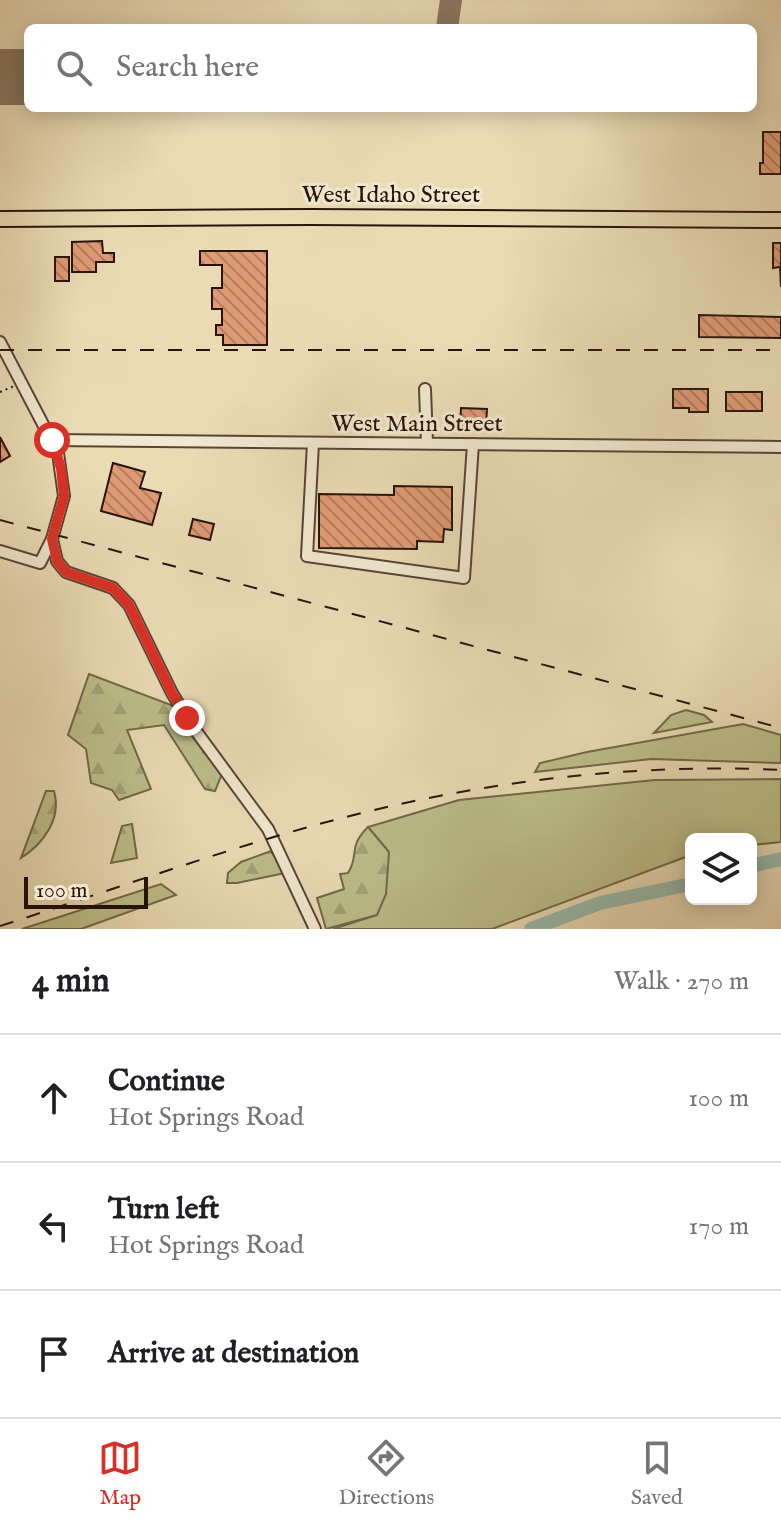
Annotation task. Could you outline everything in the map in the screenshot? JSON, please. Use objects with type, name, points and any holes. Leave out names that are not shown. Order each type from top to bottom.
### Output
[{"type":"main road","name":"West Idaho Street","points":[[0,219],[781,220]]},
{"type":"street","points":[[0,342],[52,440],[61,468],[64,496],[52,539],[40,563],[0,551]]},
{"type":"street","points":[[425,389],[427,443]]},
{"type":"street","name":"West Main Street","points":[[52,440],[781,447]]},
{"type":"street","points":[[313,443],[307,556],[464,578],[473,444]]},
{"type":"street","points":[[52,539],[62,569],[113,588],[129,605],[190,723],[268,829],[315,929]]},
{"type":"path","points":[[0,392],[20,384]]},
{"type":"green space","points":[[89,674],[171,705],[222,774],[215,791],[205,789],[164,725],[127,730],[151,789],[119,800],[112,790],[91,783],[86,749],[68,735]]},
{"type":"green space","points":[[686,710],[704,715],[712,722],[654,733],[671,715]]},
{"type":"green space","points":[[743,724],[781,735],[781,763],[651,759],[535,772],[540,763],[587,752]]},
{"type":"green space","points":[[781,779],[781,842],[757,844],[757,833],[685,833],[685,857],[492,929],[333,929],[377,915],[389,852],[368,827],[459,800],[655,780]]},
{"type":"green space","points":[[46,791],[54,791],[53,821],[37,846],[21,858]]},
{"type":"green space","points":[[132,824],[137,858],[111,863],[122,826]]},
{"type":"green space","points":[[368,827],[389,852],[386,894],[377,915],[326,929],[317,898],[344,889],[340,874],[348,873],[358,840]]},
{"type":"green space","points":[[271,851],[285,873],[227,883],[228,873],[241,862]]},
{"type":"green space","points":[[161,884],[176,895],[81,929],[22,929]]},
{"type":"building","points":[[763,132],[781,132],[781,174],[760,174]]},
{"type":"building","points":[[102,241],[103,253],[114,253],[114,262],[96,262],[96,272],[72,272],[72,242]]},
{"type":"building","points":[[773,243],[781,243],[781,287],[780,267],[773,268]]},
{"type":"building","points":[[200,251],[267,251],[267,345],[223,345],[223,335],[216,335],[216,325],[222,325],[222,309],[212,309],[212,288],[222,288],[222,265],[200,265]]},
{"type":"building","points":[[55,257],[69,257],[69,281],[55,281]]},
{"type":"building","points":[[699,315],[781,317],[781,338],[699,337]]},
{"type":"building","points":[[673,389],[708,389],[708,412],[673,408]]},
{"type":"building","points":[[726,392],[762,392],[762,411],[726,411]]},
{"type":"building","points":[[461,408],[487,409],[486,426],[460,425]]},
{"type":"building","points":[[0,437],[10,456],[0,462]]},
{"type":"building","points":[[113,463],[145,472],[140,488],[161,493],[152,525],[101,511]]},
{"type":"building","points":[[394,486],[452,487],[452,530],[444,529],[443,542],[417,541],[417,549],[319,548],[319,494],[394,495]]},
{"type":"building","points":[[193,519],[214,524],[210,540],[189,535]]},
{"type":"waterway","points":[[757,865],[781,859]]},
{"type":"waterway","points":[[531,929],[600,903],[685,885]]},
{"type":"taxiway","points":[[448,24],[451,0]]},
{"type":"runway","points":[[0,77],[24,77]]},
{"type":"railway","points":[[0,350],[781,350]]},
{"type":"railway","points":[[0,520],[781,728]]},
{"type":"railway","points":[[0,926],[299,830],[450,794],[615,772],[781,770]]},
{"type":"route","points":[[52,440],[58,453],[64,496],[52,539],[57,561],[66,572],[107,585],[120,594],[129,605],[187,718]]}]
